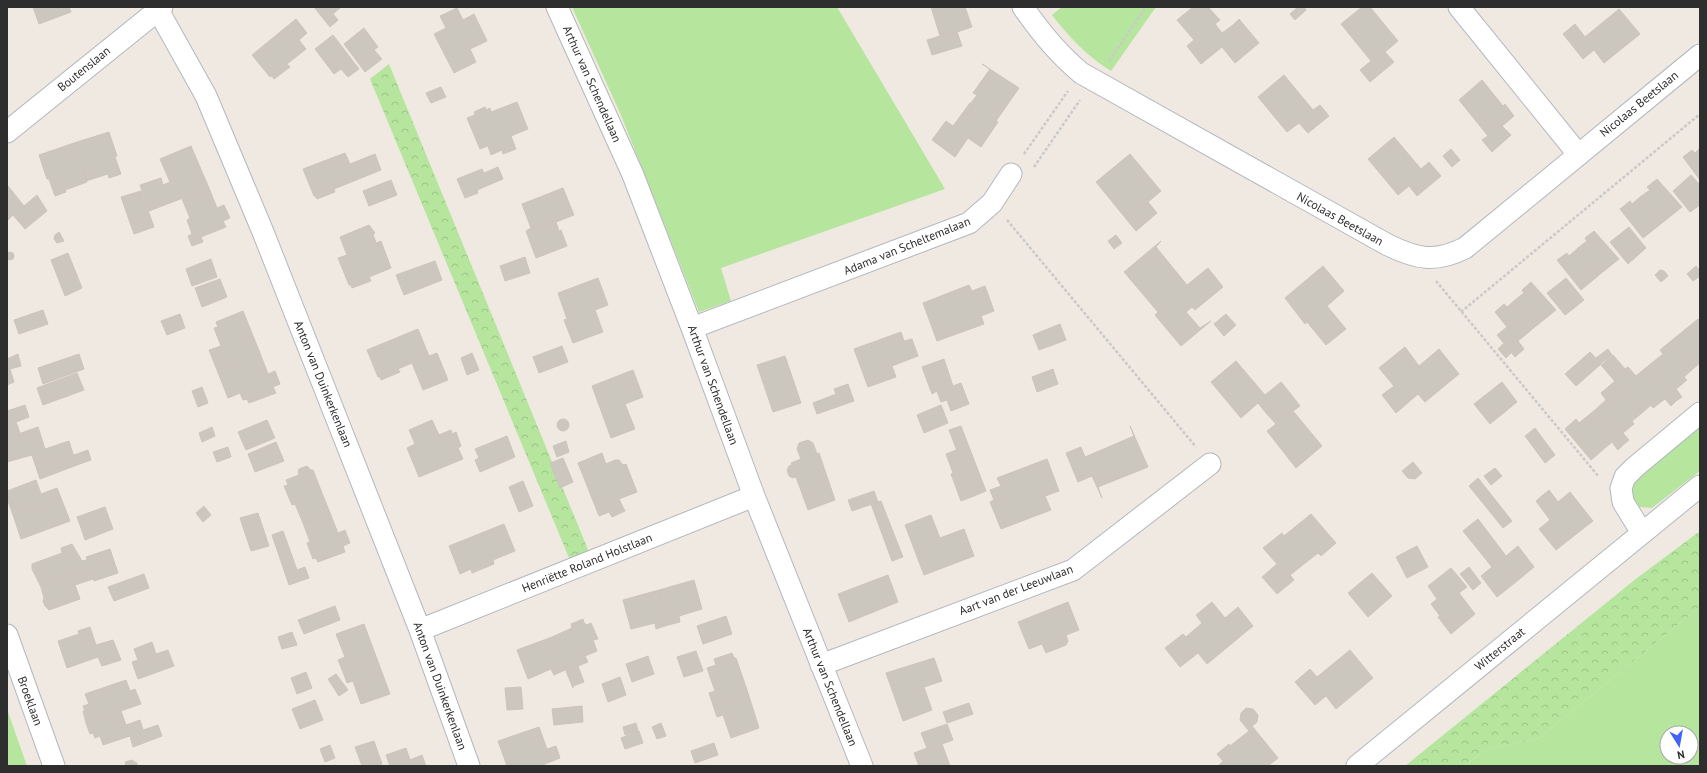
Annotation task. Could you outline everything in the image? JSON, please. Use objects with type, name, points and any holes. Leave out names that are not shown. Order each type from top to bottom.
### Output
[{"type":"street","name":"Arthur van Schendellaan","points":[[557,7],[632,175],[692,328],[754,496],[862,766]]},
{"type":"street","name":"Nicolaas Beetslaan","points":[[1023,7],[1038,30],[1061,56],[1087,76],[1388,245],[1416,257],[1429,258],[1454,253],[1465,248],[1700,54]]},
{"type":"street","points":[[1459,7],[1578,154]]},
{"type":"street","name":"Boutenslaan","points":[[7,132],[160,8]]},
{"type":"street","name":"Anton van Duinkerkenlaan","points":[[160,8],[206,96],[263,232],[420,630],[469,766]]},
{"type":"street","name":"Adama van Scheltemalaan","points":[[692,328],[960,228],[978,217],[992,203],[1011,174]]},
{"type":"street","points":[[1642,532],[1626,508],[1621,497],[1622,482],[1628,473],[1700,413]]},
{"type":"street","name":"Aart van der Leeuwlaan","points":[[821,665],[1073,570],[1210,464]]},
{"type":"street","name":"Witterstraat","points":[[1356,766],[1700,486]]},
{"type":"street","name":"Henriëtte Roland Holstlaan","points":[[420,630],[754,496]]},
{"type":"street","name":"Broeklaan","points":[[7,635],[54,766]]},
{"type":"path","points":[[1011,174],[1087,76],[1109,62],[1146,7]]},
{"type":"path","points":[[1032,169],[1087,76]]},
{"type":"path","points":[[1461,312],[1700,114]]},
{"type":"path","points":[[992,203],[1210,464]]},
{"type":"path","points":[[1429,258],[1436,281],[1610,491],[1621,497]]},
{"type":"green space","points":[[572,7],[837,7],[945,189],[721,268],[731,301],[699,312],[621,115]]},
{"type":"green space","points":[[1062,7],[1156,7],[1111,71],[1079,46],[1052,15]]},
{"type":"green space","points":[[389,64],[591,557],[572,565],[370,79]]},
{"type":"green space","points":[[1700,427],[1700,471],[1652,508],[1638,507],[1631,498],[1630,483]]},
{"type":"green space","points":[[1700,531],[1700,607],[1539,738],[1485,750],[1465,766],[1405,766],[1637,578]]},
{"type":"green space","points":[[1700,607],[1700,766],[1465,766],[1485,750],[1539,738]]},
{"type":"green space","points":[[7,709],[27,766],[7,766]]},
{"type":"building","points":[[33,7],[69,7],[71,12],[39,24]]},
{"type":"building","points":[[314,7],[341,7],[333,14],[338,20],[330,27]]},
{"type":"building","points":[[931,7],[965,7],[972,27],[957,32],[962,46],[932,55],[927,40],[940,36]]},
{"type":"building","points":[[1193,7],[1208,7],[1220,20],[1215,24],[1222,33],[1233,25],[1253,48],[1235,63],[1222,47],[1201,64],[1187,46],[1194,40],[1177,20]]},
{"type":"building","points":[[1298,7],[1304,7],[1306,10],[1295,20],[1290,14]]},
{"type":"building","points":[[1362,7],[1370,7],[1398,41],[1385,52],[1394,62],[1370,82],[1360,70],[1371,61],[1341,24]]},
{"type":"building","points":[[457,8],[463,20],[474,14],[487,41],[470,49],[476,62],[454,73],[434,34],[446,28],[440,16]]},
{"type":"building","points":[[1619,9],[1640,34],[1604,63],[1594,50],[1583,59],[1563,34],[1575,24],[1585,37]]},
{"type":"building","points":[[296,19],[307,33],[299,40],[306,49],[287,64],[290,67],[274,79],[272,76],[270,77],[252,55]]},
{"type":"building","points":[[1239,19],[1259,43],[1253,48],[1233,25]]},
{"type":"building","points":[[364,28],[378,47],[374,50],[382,59],[365,72],[344,44]]},
{"type":"building","points":[[333,35],[359,69],[348,77],[341,69],[334,74],[315,49]]},
{"type":"building","points":[[990,69],[1019,88],[996,121],[998,122],[981,147],[968,138],[955,157],[932,140],[946,121],[953,126],[977,95],[973,93]]},
{"type":"building","points":[[1284,75],[1313,110],[1320,105],[1329,116],[1308,133],[1299,123],[1287,132],[1258,97]]},
{"type":"building","points":[[1482,80],[1503,106],[1505,104],[1514,116],[1502,126],[1511,135],[1492,152],[1482,140],[1488,136],[1459,100]]},
{"type":"building","points":[[441,87],[446,97],[431,103],[426,93]]},
{"type":"building","points":[[517,102],[528,129],[511,136],[516,149],[503,154],[502,150],[491,155],[488,146],[480,149],[467,118],[475,115],[474,112],[485,107],[486,110],[490,108],[491,112]]},
{"type":"building","points":[[109,132],[121,174],[109,178],[108,174],[86,181],[74,143]]},
{"type":"building","points":[[1394,137],[1421,169],[1429,162],[1441,176],[1417,196],[1409,186],[1398,195],[1368,159]]},
{"type":"building","points":[[74,143],[87,182],[65,190],[66,192],[55,196],[49,179],[47,179],[39,155]]},
{"type":"building","points":[[191,146],[209,188],[149,211],[140,185],[161,178],[163,185],[170,182],[160,159]]},
{"type":"building","points":[[1700,148],[1700,180],[1683,157],[1692,150],[1695,153]]},
{"type":"building","points":[[1451,149],[1460,160],[1452,167],[1443,156]]},
{"type":"building","points":[[345,153],[350,164],[375,154],[381,170],[334,189],[335,192],[317,199],[314,196],[303,169]]},
{"type":"building","points":[[1130,154],[1161,191],[1148,202],[1157,213],[1136,231],[1096,182]]},
{"type":"building","points":[[498,167],[503,179],[477,190],[478,193],[465,198],[457,179],[482,169],[484,173]]},
{"type":"building","points":[[1691,175],[1700,185],[1700,205],[1682,183]]},
{"type":"building","points":[[1657,179],[1682,207],[1662,223],[1640,197],[1650,190],[1647,187]]},
{"type":"building","points":[[391,180],[397,195],[369,206],[363,191]]},
{"type":"building","points":[[1682,183],[1700,205],[1690,212],[1673,191]]},
{"type":"building","points":[[8,186],[24,206],[37,195],[47,211],[25,229],[13,215],[7,221]]},
{"type":"building","points":[[209,188],[217,208],[224,205],[230,218],[223,221],[226,227],[201,237],[203,242],[192,246],[188,236],[192,234],[187,220],[190,218],[182,199]]},
{"type":"building","points":[[563,188],[574,215],[556,222],[559,231],[561,230],[567,246],[536,258],[526,231],[531,228],[522,204]]},
{"type":"building","points":[[141,191],[154,227],[134,234],[121,197]]},
{"type":"building","points":[[1640,197],[1662,223],[1643,238],[1620,209],[1630,201],[1632,204]]},
{"type":"building","points":[[369,225],[375,233],[373,234],[376,243],[381,241],[391,268],[369,277],[371,281],[352,288],[351,285],[349,285],[338,258],[347,255],[340,237]]},
{"type":"building","points":[[1629,227],[1646,248],[1637,256],[1619,235]]},
{"type":"building","points":[[1594,231],[1619,259],[1599,275],[1578,248],[1587,241],[1585,238]]},
{"type":"building","points":[[59,232],[64,241],[57,243],[54,239],[55,235]]},
{"type":"building","points":[[1116,235],[1122,243],[1114,249],[1108,241]]},
{"type":"building","points":[[1619,235],[1637,256],[1628,264],[1610,242]]},
{"type":"building","points":[[1161,241],[1156,247],[1187,285],[1208,268],[1223,287],[1195,310],[1192,307],[1186,312],[1200,328],[1211,321],[1181,346],[1155,315],[1158,312],[1124,272]]},
{"type":"building","points":[[1578,248],[1599,275],[1581,290],[1557,260],[1567,253],[1569,256]]},
{"type":"building","points":[[8,252],[12,252],[14,256],[12,260],[8,260],[6,258],[6,254]]},
{"type":"building","points":[[68,253],[82,288],[65,296],[51,260]]},
{"type":"building","points":[[525,257],[530,273],[505,281],[500,266]]},
{"type":"building","points":[[211,259],[217,277],[192,286],[186,269]]},
{"type":"building","points":[[435,261],[442,280],[404,295],[396,275]]},
{"type":"building","points":[[1323,266],[1344,291],[1327,306],[1346,329],[1326,345],[1307,322],[1305,324],[1285,298]]},
{"type":"building","points":[[1696,266],[1700,271],[1700,276],[1693,281],[1687,274]]},
{"type":"building","points":[[1660,270],[1664,271],[1668,276],[1661,282],[1655,275]]},
{"type":"building","points":[[598,278],[608,305],[595,310],[603,332],[573,343],[564,320],[567,319],[558,293]]},
{"type":"building","points":[[1566,278],[1584,300],[1574,308],[1556,286]]},
{"type":"building","points":[[220,279],[227,297],[202,307],[195,288]]},
{"type":"building","points":[[1531,282],[1556,310],[1536,326],[1515,300],[1524,293],[1522,290]]},
{"type":"building","points":[[969,285],[972,291],[985,286],[994,311],[981,316],[984,324],[937,341],[923,303]]},
{"type":"building","points":[[1556,286],[1574,308],[1565,315],[1547,293]]},
{"type":"building","points":[[1515,300],[1536,326],[1518,341],[1524,349],[1515,357],[1497,335],[1507,327],[1495,312],[1504,304],[1507,307]]},
{"type":"building","points":[[43,310],[48,324],[19,334],[14,320]]},
{"type":"building","points":[[243,311],[260,353],[217,370],[209,350],[221,346],[214,328],[218,327],[216,322]]},
{"type":"building","points":[[180,314],[185,328],[167,335],[161,321]]},
{"type":"building","points":[[1226,314],[1236,325],[1224,336],[1214,324]]},
{"type":"building","points":[[1698,319],[1700,322],[1700,363],[1694,368],[1671,341]]},
{"type":"building","points":[[1060,324],[1066,340],[1039,350],[1033,335]]},
{"type":"building","points":[[418,329],[429,356],[437,353],[448,380],[423,390],[412,363],[398,369],[400,372],[381,380],[380,377],[378,377],[367,350]]},
{"type":"building","points":[[901,332],[904,341],[912,339],[918,356],[892,366],[896,377],[868,387],[854,349]]},
{"type":"building","points":[[1671,341],[1694,368],[1684,377],[1687,380],[1676,389],[1682,397],[1676,401],[1648,366],[1663,354],[1660,350]]},
{"type":"building","points":[[1504,343],[1512,352],[1506,358],[1498,349]]},
{"type":"building","points":[[562,346],[568,362],[539,373],[533,357]]},
{"type":"building","points":[[1405,347],[1419,366],[1439,349],[1459,374],[1425,402],[1418,394],[1396,413],[1382,395],[1394,386],[1379,368]]},
{"type":"building","points":[[1608,349],[1612,355],[1601,363],[1596,358]]},
{"type":"building","points":[[1590,352],[1601,364],[1576,386],[1565,374]]},
{"type":"building","points":[[260,353],[268,374],[275,371],[280,384],[273,387],[276,393],[249,403],[247,399],[243,400],[240,393],[228,398],[217,370]]},
{"type":"building","points":[[472,353],[479,370],[467,375],[461,358]]},
{"type":"building","points":[[18,354],[21,366],[10,369],[14,382],[7,385],[7,359]]},
{"type":"building","points":[[79,354],[84,369],[43,384],[38,368]]},
{"type":"building","points":[[1613,355],[1625,369],[1628,367],[1636,376],[1648,366],[1676,401],[1671,406],[1665,399],[1653,408],[1651,405],[1642,413],[1601,365]]},
{"type":"building","points":[[785,356],[801,403],[773,412],[757,365]]},
{"type":"building","points":[[944,359],[953,386],[961,383],[969,404],[951,411],[933,363]]},
{"type":"building","points":[[1236,361],[1265,395],[1281,382],[1290,393],[1266,413],[1258,403],[1241,418],[1211,382]]},
{"type":"building","points":[[933,363],[947,400],[941,402],[937,391],[932,394],[922,367]]},
{"type":"building","points":[[1053,369],[1058,384],[1037,392],[1032,377]]},
{"type":"building","points":[[633,370],[643,397],[625,404],[635,429],[611,438],[592,386]]},
{"type":"building","points":[[77,373],[84,390],[43,405],[37,388]]},
{"type":"building","points":[[1615,381],[1642,413],[1632,421],[1634,424],[1623,433],[1629,440],[1623,445],[1595,410],[1606,400],[1601,393]]},
{"type":"building","points":[[1502,382],[1517,402],[1490,424],[1474,404]]},
{"type":"building","points":[[848,384],[854,401],[817,414],[813,403],[836,394],[834,389]]},
{"type":"building","points":[[202,387],[208,403],[198,407],[192,391]]},
{"type":"building","points":[[1290,393],[1300,406],[1293,411],[1322,446],[1296,468],[1267,431],[1276,424],[1266,413]]},
{"type":"building","points":[[25,405],[29,417],[16,422],[20,433],[7,438],[7,411]]},
{"type":"building","points":[[941,405],[948,423],[924,433],[917,415]]},
{"type":"building","points":[[1595,410],[1623,445],[1618,450],[1612,442],[1591,460],[1565,429],[1576,419],[1579,423]]},
{"type":"building","points":[[563,419],[567,421],[569,425],[567,429],[563,431],[559,429],[557,425],[559,421]]},
{"type":"building","points":[[267,420],[275,438],[246,450],[238,432]]},
{"type":"building","points":[[432,420],[439,435],[451,430],[452,434],[456,432],[461,446],[458,448],[463,459],[419,477],[407,448],[415,444],[409,430]]},
{"type":"building","points":[[961,426],[986,491],[974,496],[949,430]]},
{"type":"building","points":[[1130,426],[1148,467],[1098,487],[1102,498],[1092,476],[1078,482],[1066,453],[1081,447],[1085,457],[1134,436]]},
{"type":"building","points":[[38,427],[45,449],[69,441],[74,457],[37,470],[32,455],[7,462],[7,438]]},
{"type":"building","points":[[212,427],[215,436],[202,442],[199,433]]},
{"type":"building","points":[[1535,428],[1555,455],[1545,463],[1525,436]]},
{"type":"building","points":[[507,436],[515,457],[480,472],[475,460],[479,458],[475,449]]},
{"type":"building","points":[[808,440],[813,443],[817,454],[819,453],[835,500],[808,510],[796,477],[793,478],[789,476],[787,470],[789,466],[792,465],[791,463],[801,459],[797,449],[799,443]]},
{"type":"building","points":[[566,441],[569,452],[557,457],[553,446]]},
{"type":"building","points":[[276,442],[284,461],[255,472],[248,454]]},
{"type":"building","points":[[228,447],[231,457],[217,462],[213,452]]},
{"type":"building","points":[[88,450],[91,460],[77,465],[74,455]]},
{"type":"building","points":[[956,450],[974,496],[961,501],[951,474],[953,473],[946,454]]},
{"type":"building","points":[[602,453],[606,464],[619,460],[623,465],[626,464],[637,492],[619,499],[625,511],[612,517],[609,512],[599,516],[578,463]]},
{"type":"building","points":[[74,457],[77,465],[40,479],[37,470]]},
{"type":"building","points":[[563,458],[573,482],[560,488],[550,463]]},
{"type":"building","points":[[1047,459],[1059,491],[1045,496],[1051,510],[1001,529],[990,502],[994,500],[990,490],[1001,486],[997,478]]},
{"type":"building","points":[[1413,462],[1422,473],[1415,479],[1408,478],[1402,471]]},
{"type":"building","points":[[307,466],[313,470],[330,513],[303,523],[295,504],[292,505],[284,486],[288,485],[286,480],[299,475],[299,469]]},
{"type":"building","points":[[1495,468],[1502,476],[1491,485],[1484,476]]},
{"type":"building","points":[[1478,478],[1512,521],[1503,528],[1469,486]]},
{"type":"building","points":[[36,480],[41,494],[57,488],[61,498],[13,515],[7,498],[7,491]]},
{"type":"building","points":[[523,481],[533,506],[519,512],[509,487]]},
{"type":"building","points":[[1549,490],[1558,502],[1570,492],[1593,521],[1575,535],[1543,495]]},
{"type":"building","points":[[874,491],[878,502],[852,511],[848,500]]},
{"type":"building","points":[[1543,495],[1575,535],[1556,550],[1539,529],[1550,520],[1536,501]]},
{"type":"building","points":[[61,498],[70,521],[21,539],[13,515]]},
{"type":"building","points":[[881,501],[903,557],[892,561],[871,504]]},
{"type":"building","points":[[204,506],[211,515],[203,522],[196,513]]},
{"type":"building","points":[[105,507],[109,518],[81,528],[77,517]]},
{"type":"building","points":[[258,513],[269,546],[251,551],[240,518]]},
{"type":"building","points":[[330,513],[338,533],[345,530],[350,543],[343,546],[345,552],[318,562],[316,558],[313,559],[307,543],[310,542],[303,523]]},
{"type":"building","points":[[1311,514],[1336,543],[1321,556],[1318,553],[1290,575],[1294,580],[1277,594],[1262,577],[1277,564],[1263,548],[1282,533],[1284,536]]},
{"type":"building","points":[[931,515],[940,538],[964,529],[974,556],[924,575],[905,525]]},
{"type":"building","points":[[109,518],[113,529],[85,540],[81,528]]},
{"type":"building","points":[[1478,519],[1506,556],[1518,546],[1534,567],[1516,582],[1483,540],[1481,541],[1469,526]]},
{"type":"building","points":[[504,524],[515,551],[493,560],[494,564],[472,573],[471,569],[460,574],[449,546]]},
{"type":"building","points":[[1469,526],[1481,541],[1483,540],[1516,582],[1497,597],[1481,576],[1492,567],[1463,531]]},
{"type":"building","points":[[283,531],[297,570],[305,567],[309,578],[289,585],[272,535]]},
{"type":"building","points":[[72,544],[82,561],[87,560],[86,557],[110,549],[114,561],[41,587],[32,569],[32,564],[62,553],[61,548]]},
{"type":"building","points":[[1417,546],[1428,567],[1407,578],[1396,557]]},
{"type":"building","points":[[114,561],[118,573],[94,581],[93,579],[75,585],[80,599],[49,610],[45,606],[41,587]]},
{"type":"building","points":[[1469,567],[1481,583],[1473,590],[1460,574]]},
{"type":"building","points":[[1451,568],[1467,587],[1459,593],[1475,614],[1451,634],[1438,617],[1440,616],[1431,604],[1437,599],[1428,586]]},
{"type":"building","points":[[1372,573],[1392,596],[1368,617],[1348,593]]},
{"type":"building","points":[[144,574],[149,588],[114,601],[108,587]]},
{"type":"building","points":[[888,575],[898,602],[849,622],[838,594]]},
{"type":"building","points":[[694,580],[702,609],[679,616],[680,622],[668,625],[659,590]]},
{"type":"building","points":[[659,590],[668,625],[656,629],[655,623],[631,629],[623,600]]},
{"type":"building","points":[[1068,602],[1079,630],[1066,635],[1068,641],[1066,645],[1046,653],[1042,644],[1029,649],[1018,622]]},
{"type":"building","points":[[1212,602],[1225,618],[1238,607],[1253,626],[1207,664],[1198,653],[1180,667],[1165,648],[1183,634],[1186,637],[1202,623],[1196,615]]},
{"type":"building","points":[[335,606],[340,620],[304,634],[298,620]]},
{"type":"building","points":[[726,616],[732,634],[703,644],[697,626]]},
{"type":"building","points":[[583,619],[584,623],[587,625],[591,623],[598,639],[593,640],[597,651],[585,656],[588,662],[578,666],[584,682],[573,686],[573,688],[552,637],[572,628],[571,624]]},
{"type":"building","points":[[364,624],[377,659],[343,672],[338,660],[345,657],[336,634]]},
{"type":"building","points":[[90,627],[96,645],[113,640],[121,660],[102,666],[98,657],[67,668],[58,641],[79,634],[78,631]]},
{"type":"building","points":[[292,632],[297,645],[282,649],[278,637]]},
{"type":"building","points":[[552,637],[565,670],[554,675],[551,669],[528,679],[517,650]]},
{"type":"building","points":[[152,642],[156,654],[138,660],[134,649]]},
{"type":"building","points":[[168,650],[174,666],[138,679],[132,662]]},
{"type":"building","points":[[1350,650],[1373,678],[1336,709],[1326,696],[1315,705],[1295,682],[1310,669],[1317,677]]},
{"type":"building","points":[[696,651],[703,671],[684,677],[677,657]]},
{"type":"building","points":[[732,653],[734,658],[736,658],[748,693],[713,705],[709,693],[715,691],[707,668],[716,665],[714,659]]},
{"type":"building","points":[[648,656],[654,674],[632,682],[626,664]]},
{"type":"building","points":[[934,658],[942,681],[924,687],[932,710],[903,721],[886,673]]},
{"type":"building","points":[[377,659],[390,694],[361,704],[353,681],[347,683],[343,672]]},
{"type":"building","points":[[306,672],[312,688],[297,694],[291,678]]},
{"type":"building","points":[[336,674],[348,690],[339,696],[328,679]]},
{"type":"building","points":[[620,677],[626,695],[608,702],[602,684]]},
{"type":"building","points":[[126,680],[130,691],[135,689],[141,704],[86,723],[83,706],[89,704],[85,694]]},
{"type":"building","points":[[521,687],[523,709],[507,710],[505,688]]},
{"type":"building","points":[[748,693],[759,728],[731,738],[723,715],[717,717],[713,705]]},
{"type":"building","points":[[315,700],[323,720],[300,729],[292,709]]},
{"type":"building","points":[[969,703],[973,714],[947,723],[943,712]]},
{"type":"building","points":[[582,706],[583,722],[554,725],[552,709]]},
{"type":"building","points":[[1246,708],[1253,709],[1258,715],[1257,722],[1252,726],[1278,758],[1268,766],[1218,766],[1223,761],[1217,754],[1249,731],[1240,720],[1241,713]]},
{"type":"building","points":[[121,711],[126,725],[140,720],[143,730],[158,725],[162,736],[133,747],[130,736],[103,745],[100,736],[95,738],[93,733],[90,734],[86,723]]},
{"type":"building","points":[[636,723],[638,731],[625,735],[623,727]]},
{"type":"building","points":[[661,723],[666,736],[657,739],[652,727]]},
{"type":"building","points":[[947,724],[953,740],[942,744],[950,766],[919,766],[914,753],[927,748],[921,733]]},
{"type":"building","points":[[539,727],[547,749],[556,746],[560,758],[540,766],[507,766],[498,741]]},
{"type":"building","points":[[639,731],[643,743],[625,749],[621,738]]},
{"type":"building","points":[[374,741],[382,764],[377,766],[362,766],[355,747]]},
{"type":"building","points":[[714,743],[718,755],[695,763],[691,751]]},
{"type":"building","points":[[330,745],[335,758],[325,762],[320,749]]},
{"type":"building","points":[[406,748],[410,760],[422,755],[426,766],[390,766],[386,755]]},
{"type":"building","points":[[133,760],[133,762],[136,762],[138,766],[123,766],[126,765],[125,762]]}]
